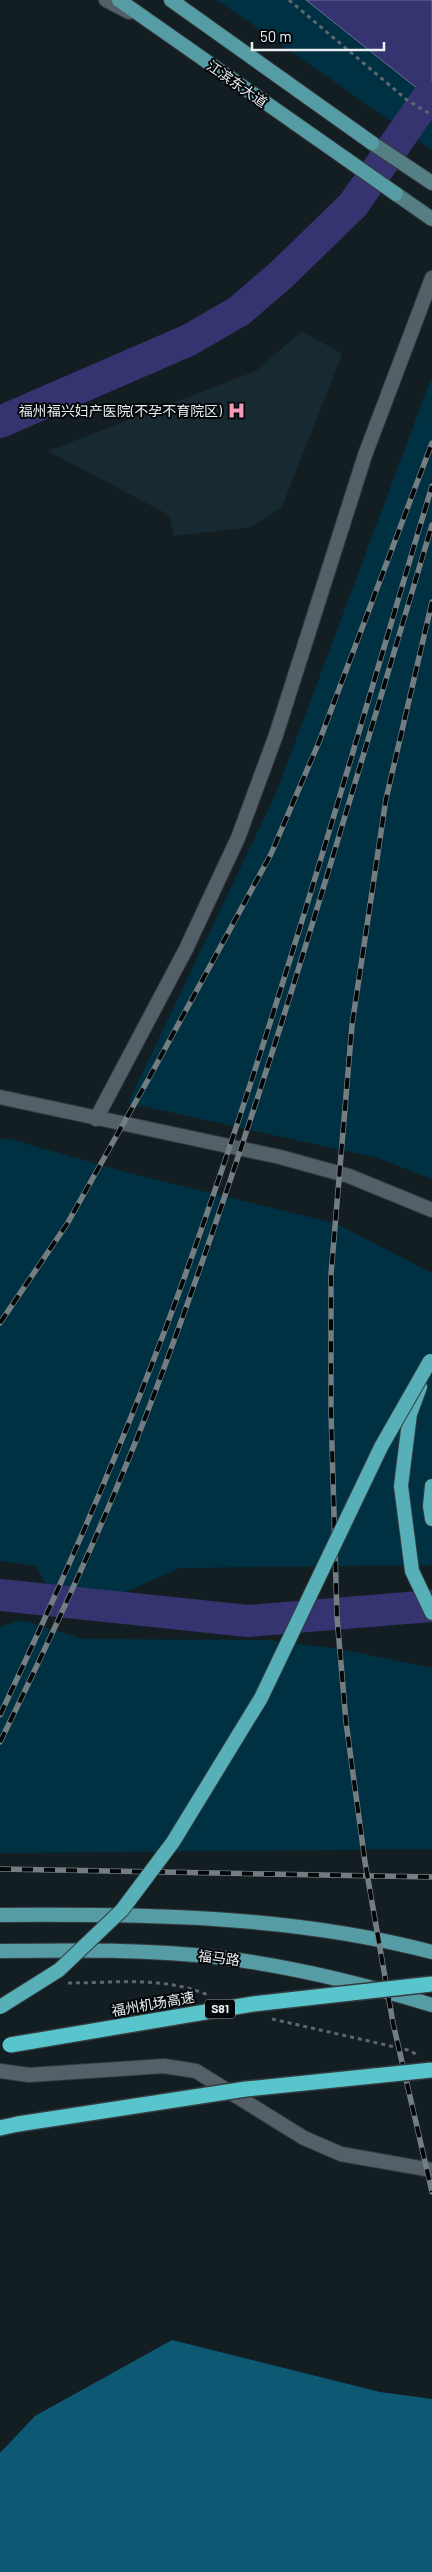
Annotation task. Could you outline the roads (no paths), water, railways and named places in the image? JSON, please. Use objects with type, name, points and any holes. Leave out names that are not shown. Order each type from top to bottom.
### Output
[{"type":"highway","points":[[431,1358],[410,1414],[401,1486],[412,1571],[432,1613]]},
{"type":"highway","points":[[0,2008],[59,1970],[122,1910],[173,1842],[261,1698],[381,1446],[431,1358]]},
{"type":"highway","points":[[432,1486],[430,1506],[432,1518]]},
{"type":"highway","name":"福州机场高速","points":[[0,2047],[253,2004],[432,1984]]},
{"type":"highway","points":[[0,2128],[246,2089],[414,2071],[432,2071]]},
{"type":"main road","name":"江滨东大道","points":[[119,0],[432,219]]},
{"type":"main road","points":[[170,0],[372,143],[432,183]]},
{"type":"main road","points":[[0,1915],[198,1917],[323,1929],[432,1952]]},
{"type":"main road","name":"福马路","points":[[0,1950],[141,1952],[225,1958],[341,1979],[432,2005]]},
{"type":"street","points":[[106,0],[149,22]]},
{"type":"street","points":[[96,1119],[186,949],[238,838],[276,735],[365,455],[432,278]]},
{"type":"street","points":[[0,1097],[96,1119],[280,1156],[349,1176],[432,1210]]},
{"type":"street","points":[[0,2071],[29,2075],[164,2066],[196,2071],[304,2138],[341,2154],[432,2170]]},
{"type":"waterway","points":[[0,422],[189,340],[239,311],[282,274],[353,205],[428,97]]},
{"type":"waterway","points":[[0,1595],[248,1621],[432,1606]]},
{"type":"railway","points":[[0,1323],[67,1224],[271,854],[319,742],[432,443]]},
{"type":"railway","points":[[0,1715],[102,1488],[149,1372],[192,1256],[257,1065],[287,969],[432,486]]},
{"type":"railway","points":[[0,1742],[42,1656],[101,1525],[138,1437],[194,1285],[267,1069],[301,961],[432,525]]},
{"type":"railway","points":[[432,602],[386,799],[352,1025],[331,1274],[331,1412],[337,1617],[346,1722],[365,1862],[393,2023],[432,2192]]},
{"type":"railway","points":[[0,1869],[432,1877]]},
{"type":"place","name":"福州福兴妇产医院(不孕不育院区)","points":[[236,411]]}]
